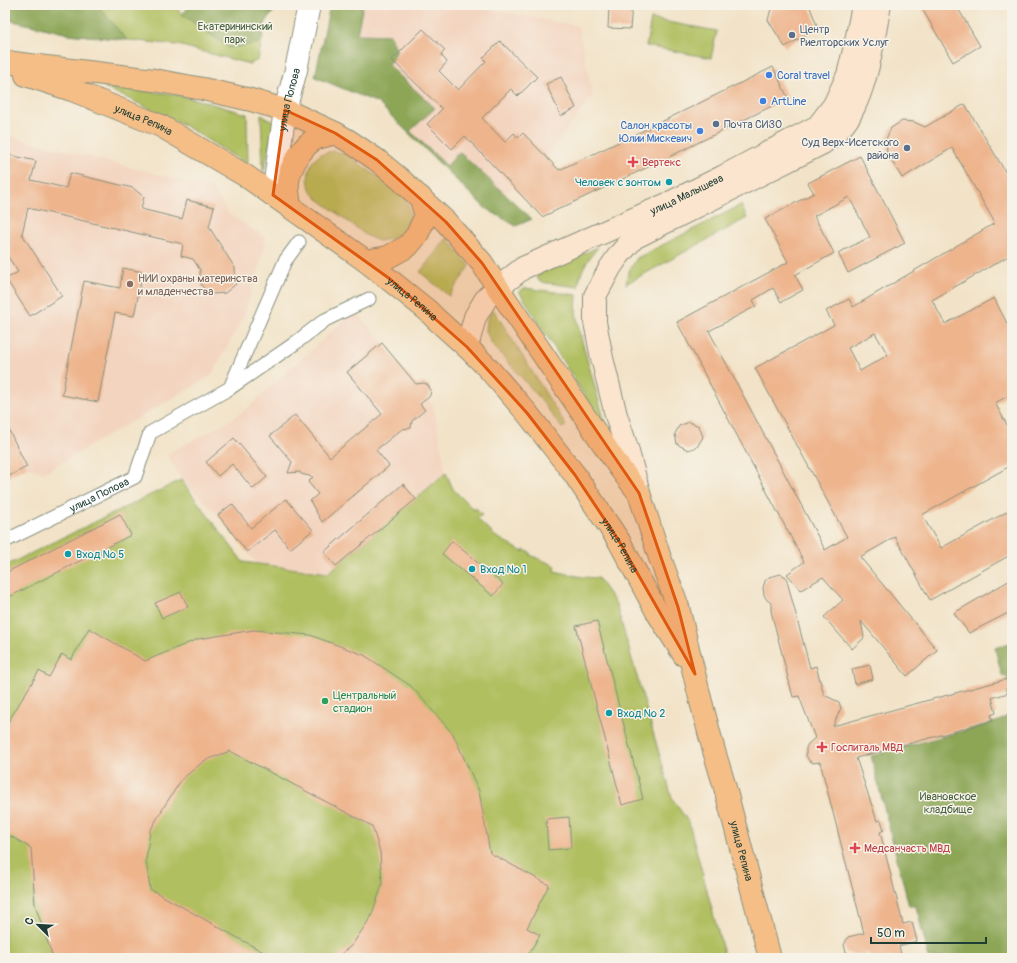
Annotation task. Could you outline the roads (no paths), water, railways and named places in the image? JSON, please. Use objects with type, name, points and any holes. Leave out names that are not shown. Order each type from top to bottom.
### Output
[{"type":"main road","name":"улица Малышева","points":[[467,347],[475,317],[487,297],[524,268],[665,205],[730,173],[818,126],[834,105],[848,75],[863,5]]},
{"type":"main road","name":"улица Малышева","points":[[678,216],[823,143],[836,133],[850,115],[865,78],[880,5]]},
{"type":"main road","name":"улица Репина","points":[[5,62],[154,80],[251,100],[285,110],[335,133],[377,160],[400,179],[446,222],[482,263],[615,462],[639,493]]},
{"type":"main road","name":"улица Репина","points":[[5,68],[72,90],[161,126],[246,176],[282,200],[366,261],[427,310],[487,367],[527,413],[575,475],[619,541],[657,612],[695,674]]},
{"type":"main road","points":[[282,200],[288,189],[288,180],[293,166],[303,150],[316,139],[335,133]]},
{"type":"main road","points":[[366,261],[388,257],[408,246],[417,235],[426,215],[420,197]]},
{"type":"main road","name":"улица Репина","points":[[678,216],[634,238],[618,255],[595,296],[595,322],[616,415],[659,555],[678,607],[700,698],[770,958]]},
{"type":"street","name":"улица Попова","points":[[282,200],[285,110],[296,70],[310,5]]},
{"type":"street","points":[[230,388],[284,261],[300,242]]},
{"type":"street","name":"улица Попова","points":[[5,541],[135,477],[150,433],[230,388],[294,344],[325,320],[369,299]]},
{"type":"place","name":"Центр Риелторских Услуг","points":[[792,35]]},
{"type":"place","name":"Coral travel","points":[[769,75]]},
{"type":"place","name":"ArtLine","points":[[763,101]]},
{"type":"place","name":"Почта СИЗО","points":[[716,124]]},
{"type":"place","name":"Салон красоты Юлии Мискевич","points":[[700,131]]},
{"type":"place","name":"Суд Верх-Исетского района","points":[[907,148]]},
{"type":"place","name":"Вертекс","points":[[633,162]]},
{"type":"place","name":"Человек с зонтом","points":[[669,182]]},
{"type":"place","name":"НИИ охраны материнства и младенчества","points":[[130,284]]},
{"type":"place","name":"Вход № 5","points":[[68,554]]},
{"type":"place","name":"Вход № 1","points":[[472,569]]},
{"type":"place","name":"Центральный стадион","points":[[325,701]]},
{"type":"place","name":"Вход № 2","points":[[609,713]]},
{"type":"place","name":"Госпиталь МВД","points":[[822,747]]},
{"type":"place","name":"Медсанчасть МВД","points":[[855,848]]},
{"type":"park label","name":"Екатерининский парк","points":[[235,32]]},
{"type":"park label","name":"Ивановское кладбище","points":[[948,802]]}]
